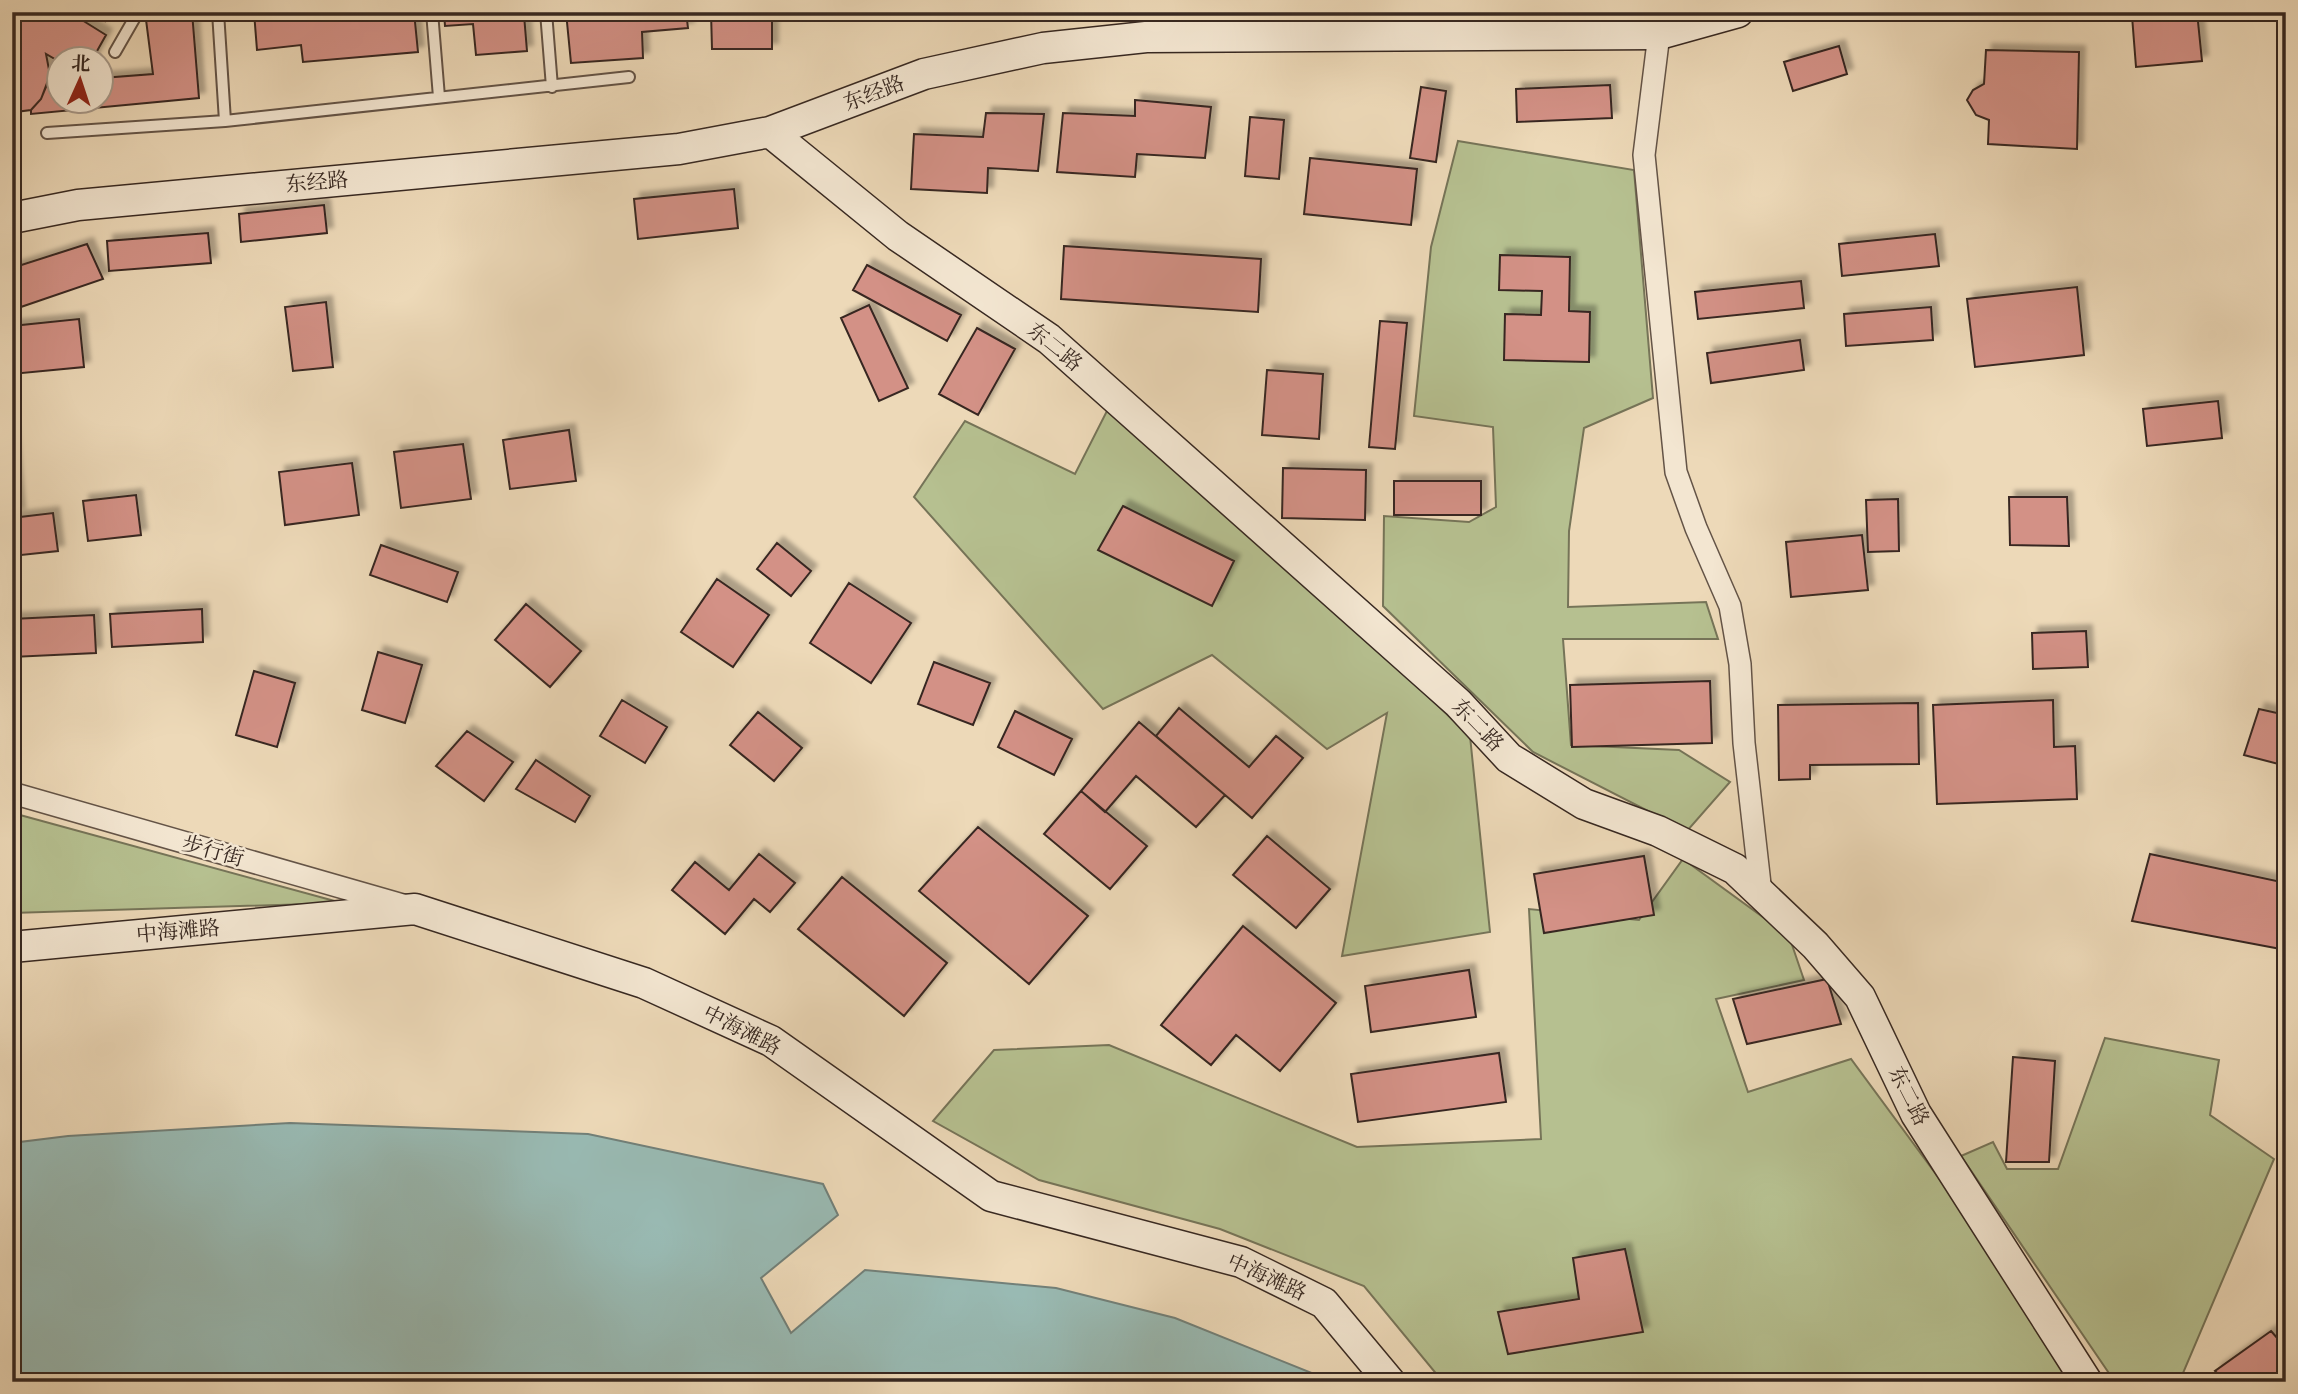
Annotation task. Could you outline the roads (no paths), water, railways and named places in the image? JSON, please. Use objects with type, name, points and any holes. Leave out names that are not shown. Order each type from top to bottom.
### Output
[{"type":"main road","name":"东经路","points":[[12,218],[78,205],[679,149],[770,132],[924,74],[1043,47],[1146,37],[1659,23],[1738,12]]},
{"type":"main road","name":"东二路","points":[[770,132],[898,236],[1049,339],[1437,685],[1509,758],[1584,804],[1658,831],[1735,869],[1815,945],[1860,997],[1916,1114],[2087,1382]]},
{"type":"main road","name":"中海滩路","points":[[12,947],[415,909],[645,984],[771,1041],[991,1196],[1241,1262],[1324,1303],[1390,1382]]},
{"type":"street","points":[[1659,23],[1644,155],[1676,472],[1730,606],[1740,664],[1744,743],[1760,893]]},
{"type":"street","name":"步行街","points":[[12,793],[415,909]]},
{"type":"lane","points":[[116,50],[138,12]]},
{"type":"lane","points":[[218,12],[225,121]]},
{"type":"lane","points":[[432,12],[439,97]]},
{"type":"lane","points":[[546,12],[552,87]]},
{"type":"lane","points":[[47,133],[225,121],[629,78]]},
{"type":"water","points":[[290,1123],[588,1134],[823,1184],[838,1215],[761,1278],[791,1333],[865,1270],[1056,1288],[1175,1318],[1334,1382],[12,1382],[12,1143],[68,1136]]}]
